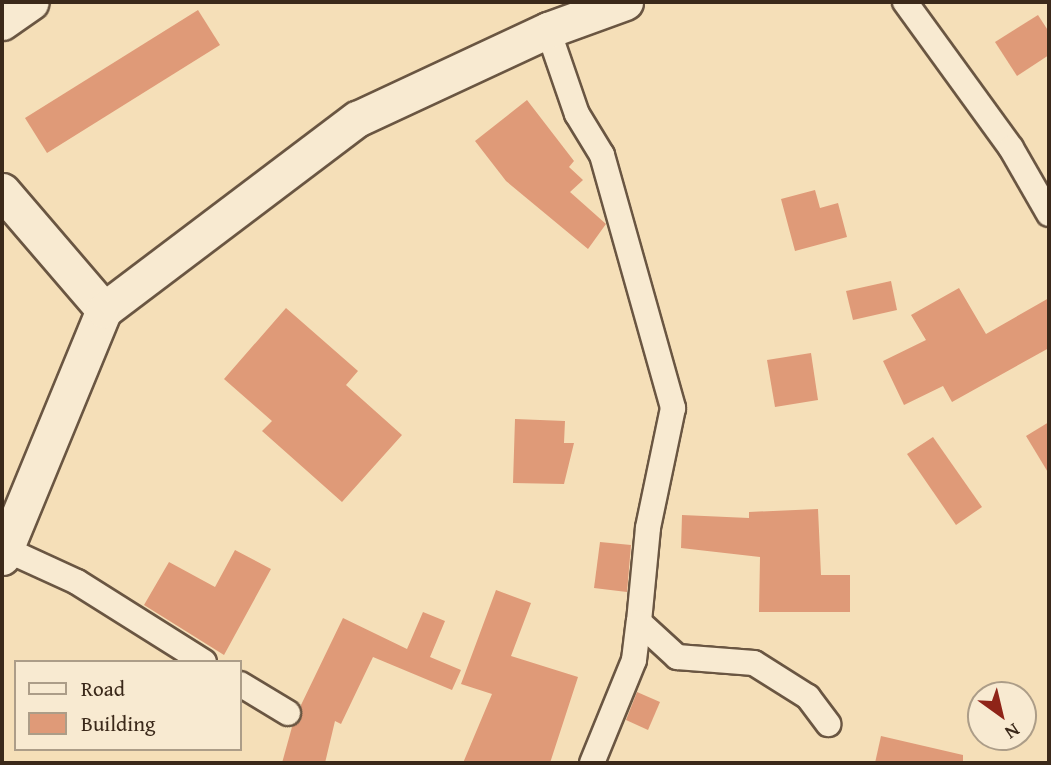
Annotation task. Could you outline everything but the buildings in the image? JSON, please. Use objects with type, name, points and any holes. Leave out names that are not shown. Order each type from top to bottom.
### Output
[{"type":"street","points":[[2,22],[31,2]]},
{"type":"street","points":[[201,660],[76,582],[3,553],[104,310],[357,119],[548,30],[625,2]]},
{"type":"street","points":[[905,2],[1011,148],[1049,214]]},
{"type":"street","points":[[548,30],[576,114],[602,155],[673,408],[648,528],[634,660],[592,763]]},
{"type":"street","points":[[2,191],[104,310]]},
{"type":"street","points":[[639,622],[677,657],[754,663],[808,697],[828,724]]},
{"type":"street","points":[[242,685],[288,713]]}]
